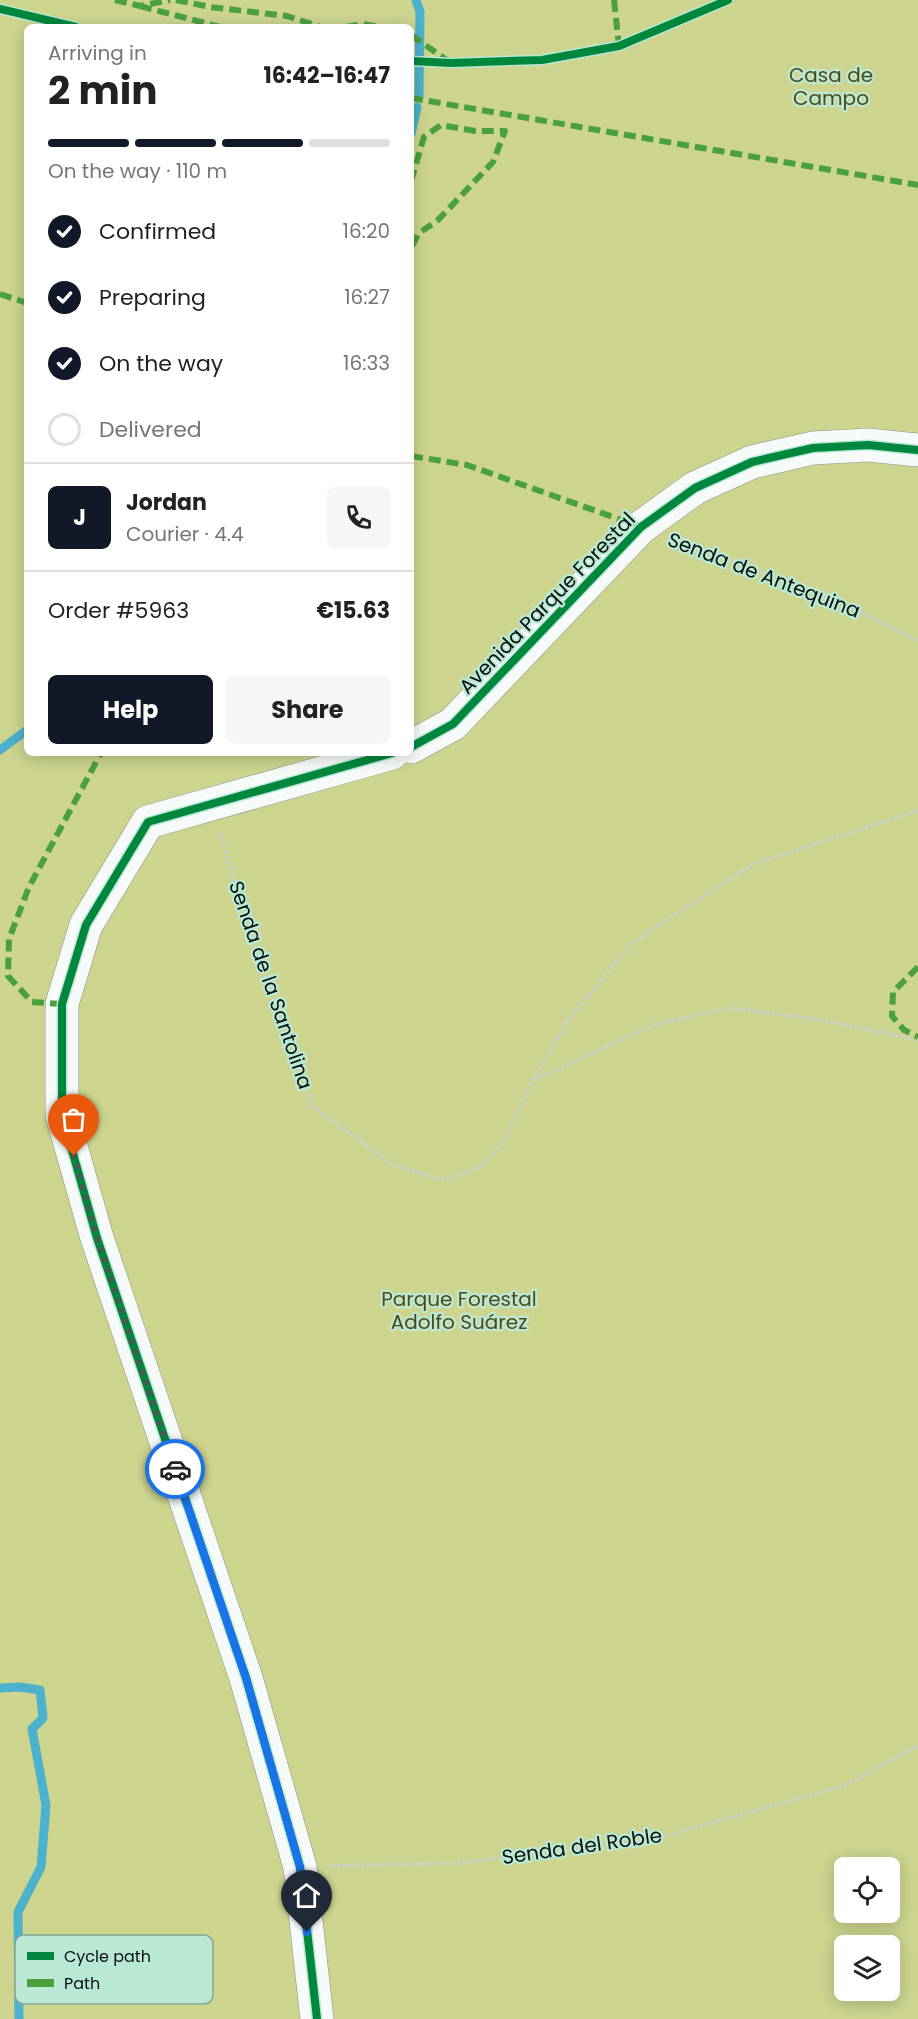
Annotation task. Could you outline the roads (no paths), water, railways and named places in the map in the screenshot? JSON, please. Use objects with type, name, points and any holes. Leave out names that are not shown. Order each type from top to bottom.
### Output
[{"type":"street","name":"Avenida Parque Forestal","points":[[414,745],[453,724],[641,527],[695,488],[752,462],[813,448],[868,445],[918,450]]},
{"type":"street","points":[[316,2019],[300,1867],[246,1678],[97,1238],[62,1115],[62,1004],[86,925],[148,822],[382,756]]},
{"type":"waterway","points":[[416,0],[420,12],[419,96]]},
{"type":"waterway","points":[[414,120],[417,107]]},
{"type":"waterway","points":[[0,750],[24,732]]},
{"type":"waterway","points":[[0,1688],[20,1687],[40,1690],[43,1718],[32,1729],[46,1805],[41,1867],[18,1912],[18,1935]]},
{"type":"waterway","points":[[19,2004],[19,2019]]},
{"type":"park label","name":"Casa de Campo","points":[[831,86]]},
{"type":"park label","name":"Parque Forestal Adolfo Suárez","points":[[459,1310]]}]
